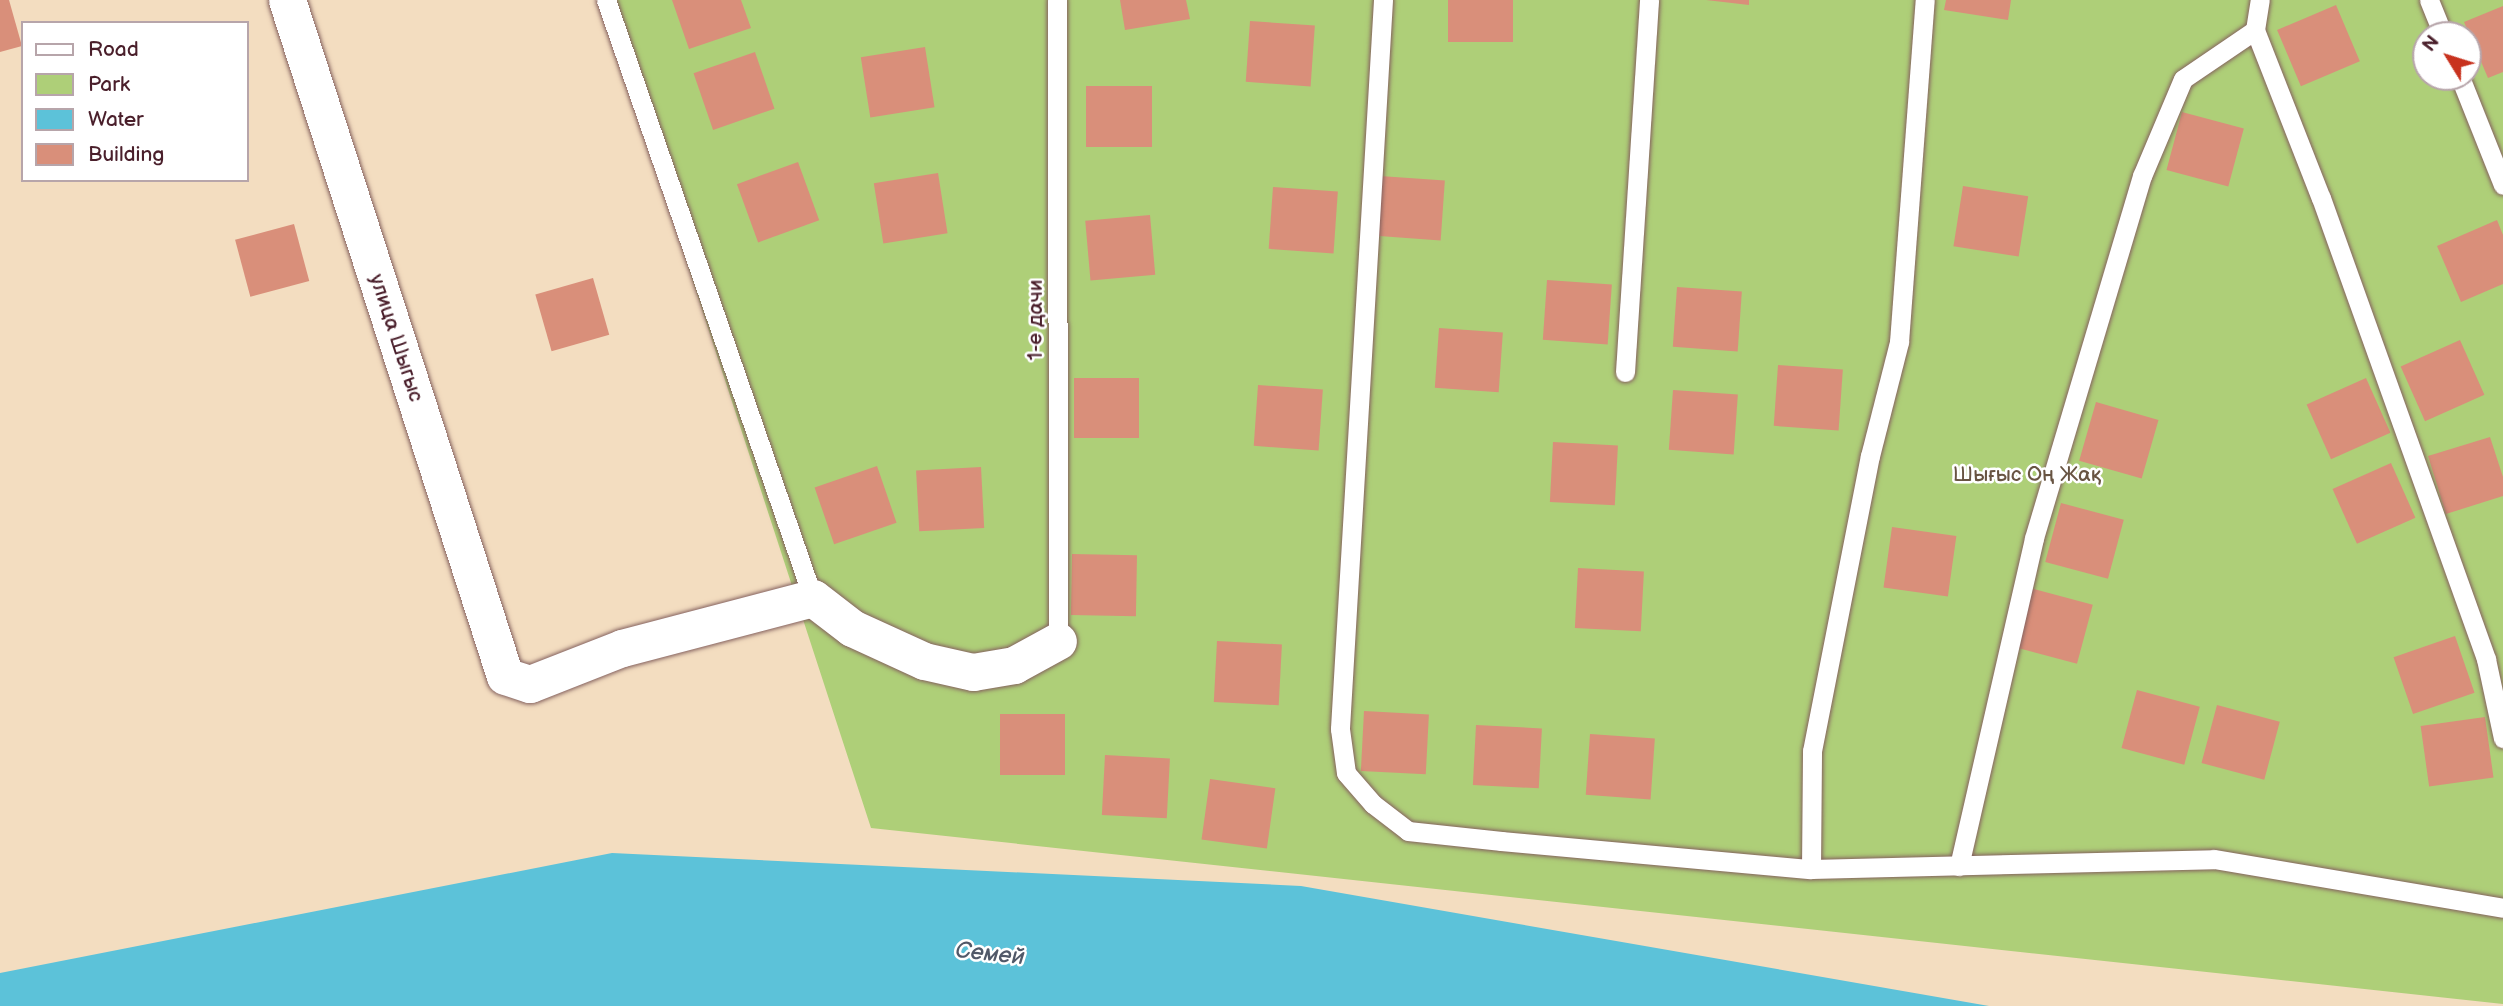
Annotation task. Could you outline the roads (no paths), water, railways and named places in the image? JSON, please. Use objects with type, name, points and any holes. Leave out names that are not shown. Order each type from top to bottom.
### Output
[{"type":"street","name":"улица Шыгыс","points":[[287,0],[505,676],[530,684],[622,648],[813,598]]},
{"type":"street","points":[[813,598],[876,639],[924,661],[973,673],[1014,665],[1058,641]]},
{"type":"lane","points":[[606,0],[813,598]]},
{"type":"lane","name":"1-е дачи","points":[[1057,0],[1058,641]]},
{"type":"lane","points":[[1383,0],[1340,729],[1346,773],[1373,804],[1408,831],[1811,869],[2214,859],[2503,908]]},
{"type":"lane","points":[[1625,372],[1649,0]]},
{"type":"lane","points":[[1811,869],[1812,751],[1870,456],[1899,342],[1925,0]]},
{"type":"lane","points":[[2260,0],[2255,30],[2321,198],[2486,659],[2503,738]]},
{"type":"lane","points":[[2429,0],[2437,21]]},
{"type":"lane","points":[[1959,866],[2034,538],[2142,176],[2183,79],[2255,30]]},
{"type":"lane","points":[[2466,91],[2503,185]]},
{"type":"water","name":"Семей","points":[[612,853],[1301,886],[1989,1006],[0,1006],[0,973]]},
{"type":"park label","name":"Шығыс Оң Жақ","points":[[2027,475]]}]
